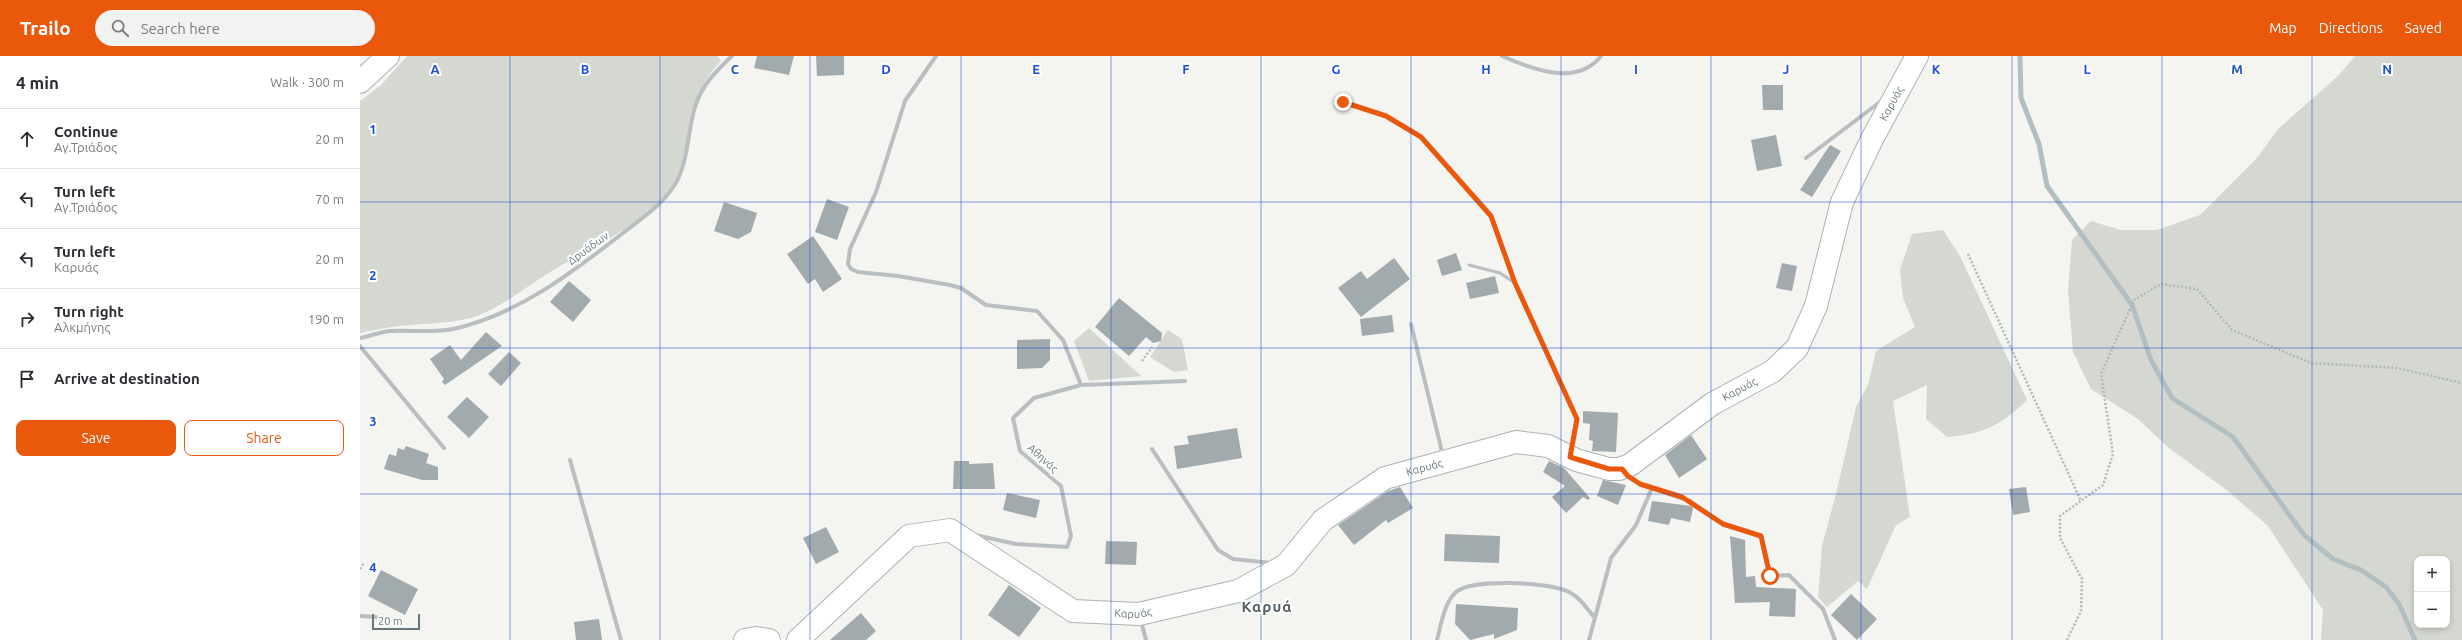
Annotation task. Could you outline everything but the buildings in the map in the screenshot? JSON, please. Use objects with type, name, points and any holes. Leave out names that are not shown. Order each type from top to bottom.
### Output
[{"type":"street","points":[[360,82],[388,56]]},
{"type":"street","name":"Δρυάδων","points":[[360,338],[389,331],[434,332],[447,330],[494,316],[536,294],[577,268],[647,216],[667,196],[678,179],[683,165],[695,107],[701,92],[715,71],[732,56]]},
{"type":"street","points":[[936,56],[905,101],[871,205],[850,249],[848,264],[851,269],[858,272],[898,276],[950,285],[960,288],[986,305],[1037,311],[1063,340],[1081,385]]},
{"type":"street","points":[[1502,56],[1543,71],[1566,73],[1585,70],[1601,56]]},
{"type":"street","name":"Καρυάς","points":[[798,640],[909,536],[957,531],[1073,611],[1139,614],[1238,591],[1286,565],[1323,520],[1385,478],[1506,444],[1521,442],[1551,447],[1570,457],[1609,469],[1622,469],[1642,457],[1712,404],[1766,376],[1786,360],[1797,348],[1816,306],[1842,202],[1895,95],[1917,56]]},
{"type":"street","points":[[1806,158],[1881,101],[1895,95]]},
{"type":"street","points":[[1343,102],[1386,116],[1421,137],[1491,216],[1515,283],[1577,419],[1570,457]]},
{"type":"street","points":[[1411,324],[1444,461]]},
{"type":"street","points":[[360,346],[444,448]]},
{"type":"street","name":"Αθηνάς","points":[[972,534],[1016,544],[1067,547],[1071,536],[1061,486],[1020,451],[1013,418],[1034,398],[1081,385],[1185,381]]},
{"type":"street","points":[[1152,449],[1218,550],[1233,559],[1286,565]]},
{"type":"street","points":[[570,460],[621,640]]},
{"type":"street","points":[[1622,469],[1637,482],[1690,501],[1723,524],[1761,536],[1770,576],[1789,575],[1823,609],[1835,640]]},
{"type":"street","points":[[1589,640],[1611,558],[1636,525],[1652,488]]},
{"type":"street","points":[[1437,640],[1451,599],[1457,591],[1467,586],[1525,584],[1551,586],[1572,594],[1595,618]]},
{"type":"street","points":[[1139,614],[1146,640]]},
{"type":"street","points":[[360,616],[376,617]]},
{"type":"street","points":[[745,640],[756,638],[769,640]]},
{"type":"lane","points":[[1468,265],[1500,273],[1515,283]]},
{"type":"path","points":[[1968,254],[2081,501]]},
{"type":"path","points":[[2067,640],[2081,611],[2082,579],[2060,538],[2060,516],[2103,485],[2114,454],[2101,374],[2134,300],[2160,284],[2197,290],[2232,330],[2311,363],[2397,368],[2462,383]]},
{"type":"path","points":[[1142,361],[1152,347]]},
{"type":"path","points":[[360,568],[364,562]]},
{"type":"shaded area","points":[[407,56],[717,56],[721,61],[709,76],[701,91],[677,175],[669,191],[659,203],[646,214],[613,236],[484,313],[474,317],[458,320],[405,325],[360,333],[360,101],[381,85]]},
{"type":"shaded area","points":[[2355,56],[2462,56],[2462,640],[2321,640],[2323,610],[2268,526],[2228,491],[2169,448],[2138,419],[2091,389],[2073,352],[2068,290],[2072,240],[2091,221],[2121,230],[2157,230],[2200,215],[2257,158],[2278,129],[2339,75]]},
{"type":"shaded area","points":[[1943,230],[1960,256],[2027,400],[2000,422],[1991,427],[1971,434],[1947,437],[1926,419],[1927,385],[1893,401],[1910,517],[1896,525],[1867,589],[1858,581],[1827,607],[1818,597],[1822,546],[1836,494],[1856,407],[1868,385],[1876,351],[1915,327],[1903,298],[1900,270],[1912,234]]},
{"type":"shaded area","points":[[1089,328],[1141,376],[1089,381],[1074,341]]},
{"type":"shaded area","points":[[1168,330],[1182,339],[1188,370],[1174,372],[1150,357]]},
{"type":"waterway","points":[[2020,56],[2021,98],[2039,144],[2047,186],[2132,305],[2151,360],[2172,398],[2233,437],[2304,535],[2333,559],[2361,570],[2386,587],[2399,604],[2415,640]]},
{"type":"district","name":"Καρυά","points":[[1267,606]]},
{"type":"route","points":[[1343,102],[1386,116],[1421,137],[1491,216],[1515,283],[1577,419],[1570,457],[1580,462],[1609,469],[1622,469],[1628,476],[1640,484],[1682,497],[1727,526],[1761,536],[1770,576]]}]
